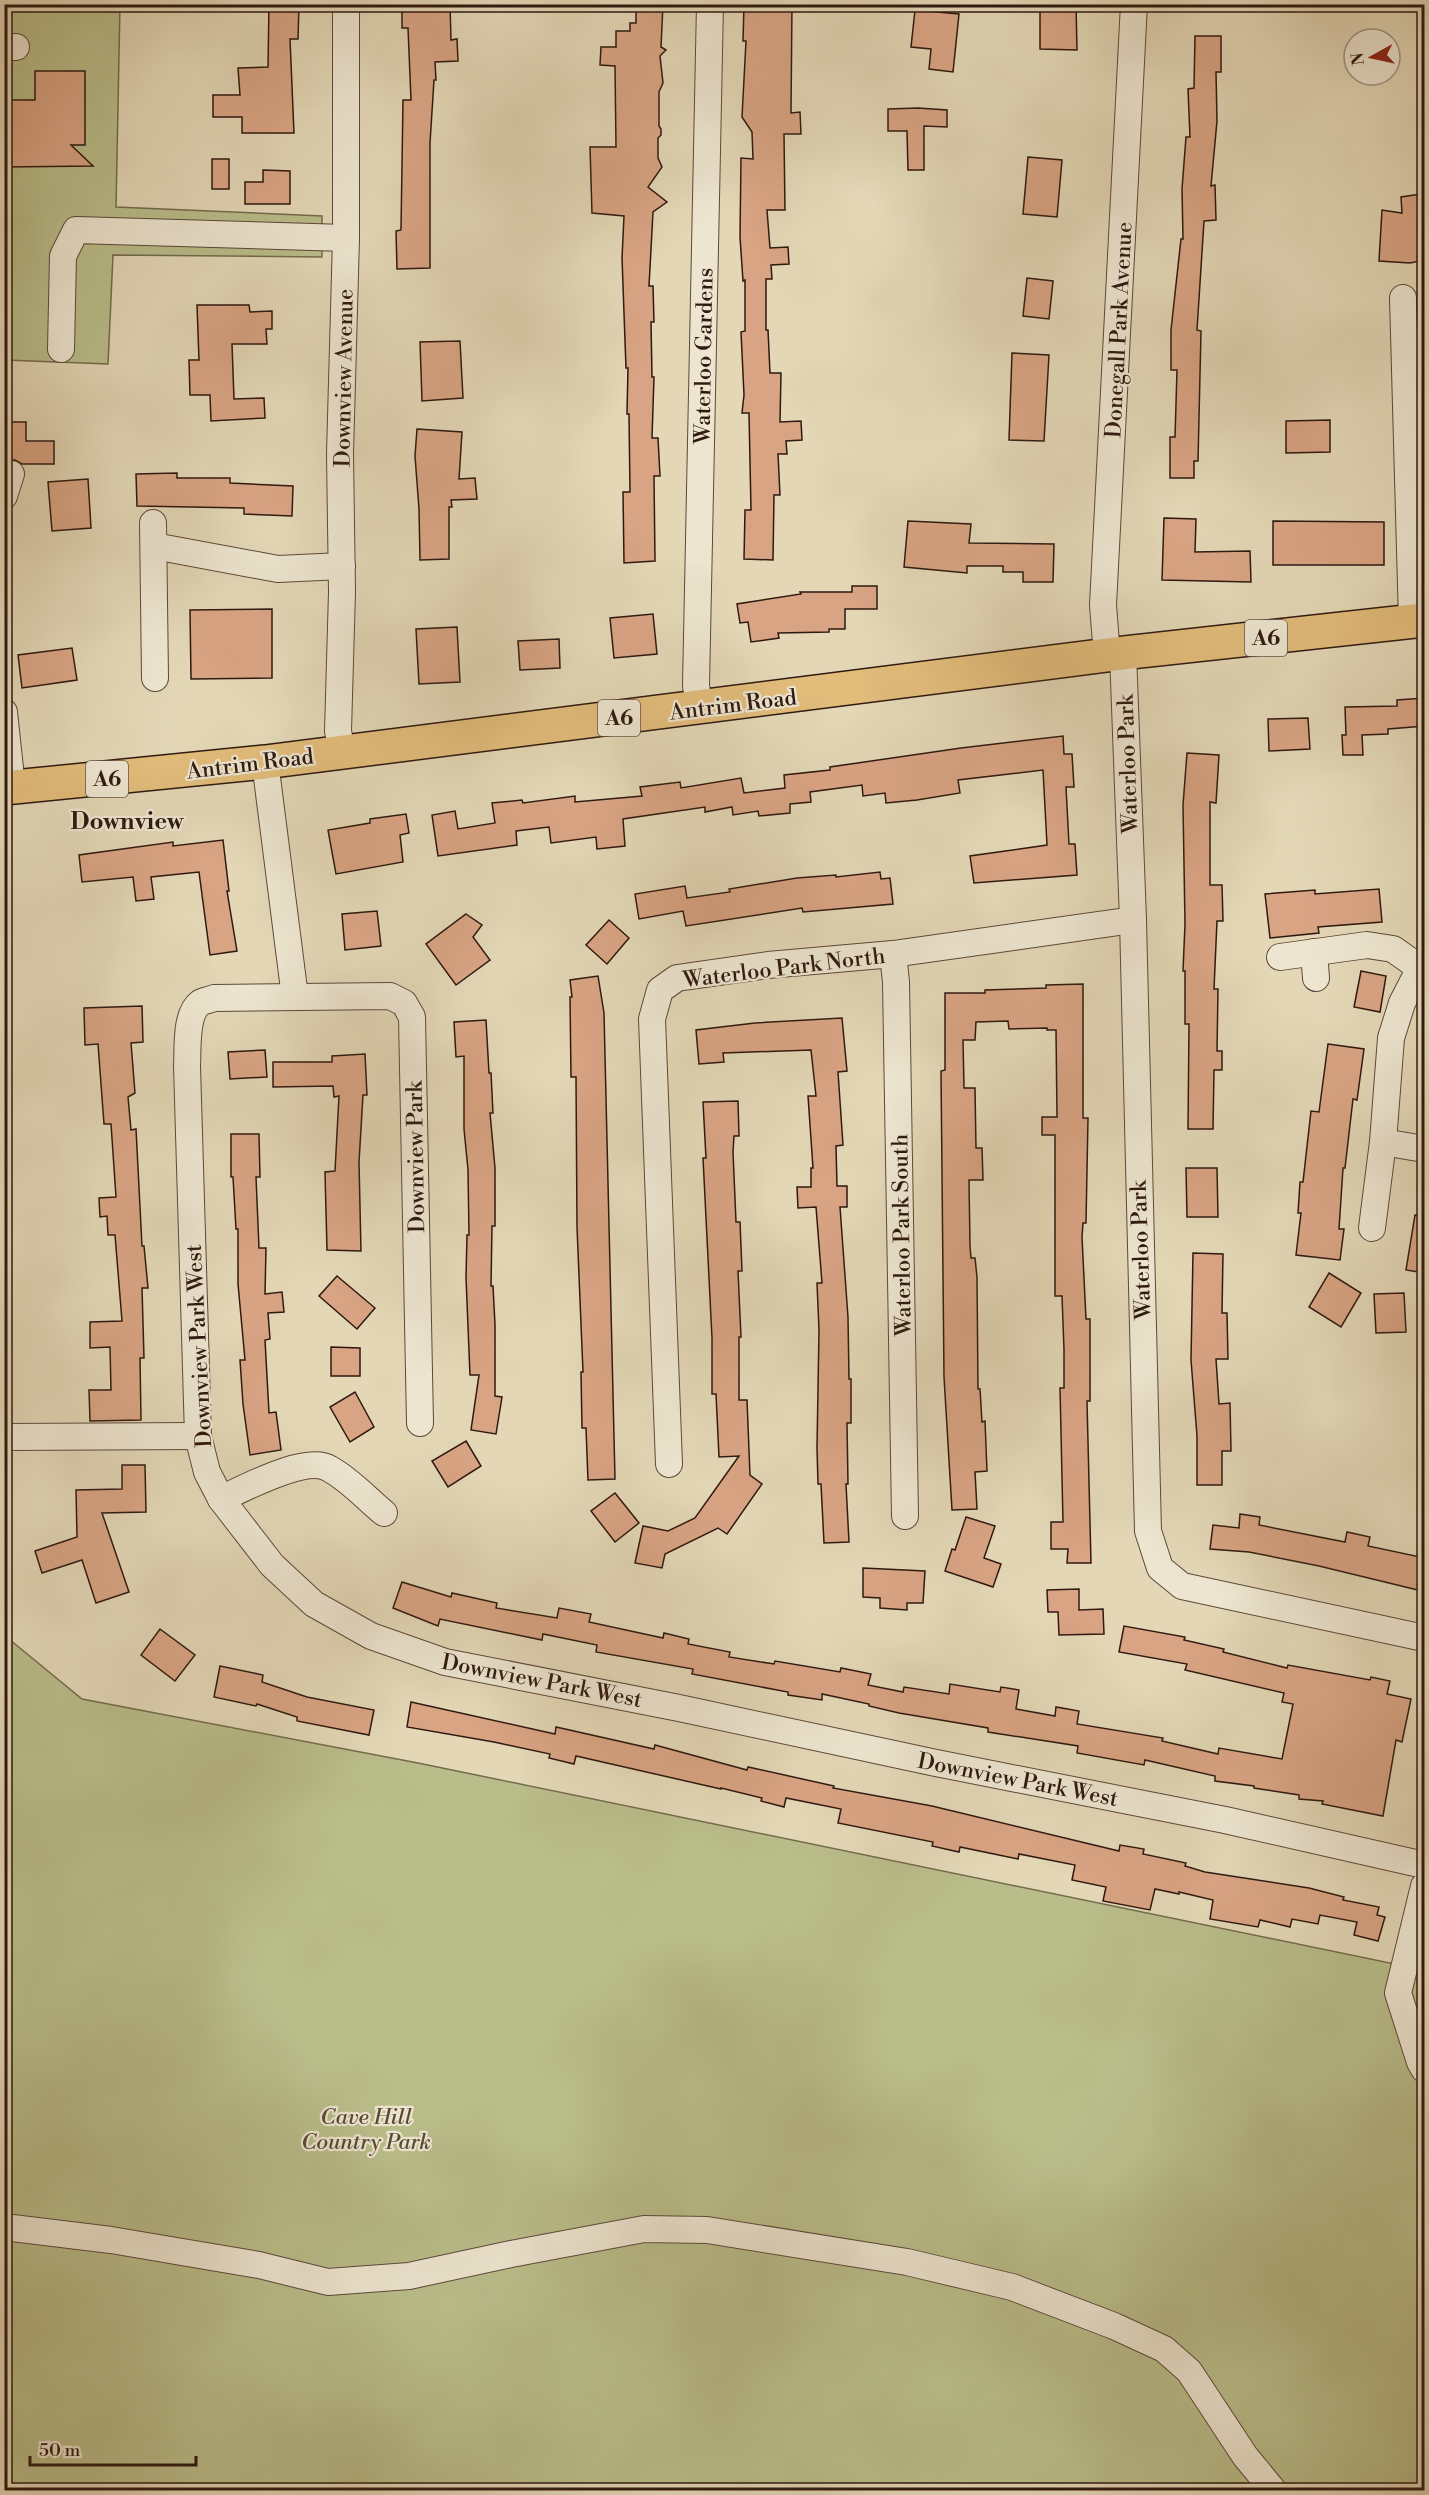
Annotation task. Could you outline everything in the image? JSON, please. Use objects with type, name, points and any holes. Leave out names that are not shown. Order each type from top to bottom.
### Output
[{"type":"main road","name":"Antrim Road","points":[[8,788],[265,762],[1115,655],[1418,620]]},
{"type":"street","name":"Downview Avenue","points":[[342,752],[338,731],[342,566],[340,454],[346,238],[346,4]]},
{"type":"street","name":"Waterloo Gardens","points":[[700,708],[696,687],[710,4]]},
{"type":"street","name":"Donegall Park Avenue","points":[[1115,655],[1103,605],[1134,4]]},
{"type":"street","points":[[61,349],[63,256],[76,230],[346,238]]},
{"type":"street","points":[[1403,298],[1418,620]]},
{"type":"street","points":[[155,678],[154,535],[278,569],[342,566]]},
{"type":"street","name":"Waterloo Park","points":[[1115,655],[1133,920],[1148,1531],[1160,1568],[1182,1586],[1425,1638]]},
{"type":"street","points":[[4,712],[8,788]]},
{"type":"street","points":[[265,762],[295,997]]},
{"type":"street","name":"Waterloo Park North","points":[[669,1464],[652,1019],[660,990],[677,978],[768,965],[893,954],[1133,920]]},
{"type":"street","points":[[1280,957],[1367,945],[1392,949],[1422,966],[1402,1003],[1391,1038],[1383,1142],[1372,1228]]},
{"type":"street","points":[[1314,952],[1316,978]]},
{"type":"street","name":"Waterloo Park South","points":[[893,954],[897,994],[906,1516]]},
{"type":"street","name":"Downview Park","points":[[214,998],[390,996],[404,1003],[412,1017],[420,1423]]},
{"type":"street","name":"Downview Park West","points":[[214,998],[199,1004],[192,1014],[188,1033],[198,1436],[207,1472],[221,1499],[272,1564],[314,1604],[371,1636],[445,1662],[1225,1820],[1425,1865]]},
{"type":"street","points":[[1383,1142],[1423,1149]]},
{"type":"street","points":[[4,1437],[198,1436]]},
{"type":"street","points":[[221,1499],[301,1466],[329,1467],[384,1513]]},
{"type":"street","points":[[1425,1886],[1398,1993],[1420,2062],[1425,2069]]},
{"type":"street","points":[[4,2227],[111,2240],[238,2261],[328,2282],[409,2276],[644,2229],[707,2230],[907,2262],[1012,2287],[1114,2326],[1164,2349],[1189,2371],[1245,2456],[1273,2490]]},
{"type":"green space","points":[[5,5],[120,5],[116,207],[322,216],[322,257],[113,255],[108,364],[5,360]]},
{"type":"green space","name":"Cave Hill Country Park","points":[[4,1635],[82,1699],[418,1763],[1424,1970],[1424,2490],[5,2490]]},
{"type":"building","points":[[269,4],[299,4],[298,39],[290,39],[294,133],[242,133],[242,117],[213,117],[213,95],[240,95],[238,68],[268,67]]},
{"type":"building","points":[[402,4],[450,4],[451,40],[457,39],[458,61],[435,62],[436,80],[434,80],[430,143],[430,268],[397,269],[396,231],[401,230],[403,100],[411,100],[408,28],[402,28]]},
{"type":"building","points":[[636,4],[663,4],[661,47],[666,50],[660,56],[663,83],[659,92],[661,135],[658,138],[658,158],[662,167],[648,187],[667,202],[653,212],[649,286],[653,286],[654,322],[651,322],[652,377],[654,377],[652,438],[658,438],[660,476],[654,476],[655,561],[624,563],[623,492],[630,492],[628,368],[626,368],[622,258],[624,216],[592,213],[590,147],[616,147],[615,66],[600,65],[601,47],[616,47],[616,31],[630,31],[630,23],[636,23]]},
{"type":"building","points":[[744,4],[792,4],[791,113],[800,112],[801,134],[784,134],[785,210],[767,210],[770,248],[788,247],[789,264],[771,265],[772,279],[766,279],[766,330],[768,330],[770,373],[781,373],[780,422],[801,421],[802,440],[786,441],[787,454],[778,454],[780,495],[774,495],[773,560],[744,559],[745,510],[751,510],[749,413],[742,413],[744,395],[741,332],[745,331],[745,280],[743,281],[740,237],[741,158],[753,159],[752,132],[742,117],[746,41],[743,41]]},
{"type":"building","points":[[1040,4],[1076,4],[1077,50],[1040,49]]},
{"type":"building","points":[[915,10],[959,14],[953,72],[929,69],[931,49],[911,47]]},
{"type":"building","points":[[1195,36],[1221,36],[1221,72],[1216,72],[1217,121],[1211,186],[1215,185],[1216,220],[1204,221],[1197,330],[1201,331],[1198,461],[1194,461],[1194,478],[1170,478],[1170,437],[1175,437],[1177,370],[1171,370],[1171,330],[1181,239],[1183,239],[1182,189],[1186,137],[1190,137],[1188,89],[1194,88]]},
{"type":"building","points":[[35,71],[85,71],[85,145],[71,145],[93,166],[4,167],[4,100],[35,100]]},
{"type":"building","points":[[888,109],[947,110],[947,127],[924,126],[924,170],[908,170],[907,131],[888,131]]},
{"type":"building","points":[[1028,157],[1062,160],[1057,217],[1023,214]]},
{"type":"building","points":[[212,159],[229,159],[229,189],[212,189]]},
{"type":"building","points":[[263,170],[290,171],[290,204],[245,204],[245,182],[263,182]]},
{"type":"building","points":[[1421,194],[1425,216],[1425,260],[1410,263],[1379,261],[1382,210],[1402,213],[1401,197]]},
{"type":"building","points":[[1027,278],[1053,281],[1049,319],[1023,316]]},
{"type":"building","points":[[197,305],[249,305],[250,312],[272,311],[272,329],[266,329],[267,344],[232,344],[234,399],[264,398],[265,418],[211,421],[210,395],[190,395],[189,360],[199,360]]},
{"type":"building","points":[[460,341],[463,398],[422,401],[420,342]]},
{"type":"building","points":[[1012,353],[1049,355],[1044,441],[1009,440]]},
{"type":"building","points":[[1330,420],[1330,452],[1286,453],[1286,421]]},
{"type":"building","points":[[4,422],[26,422],[26,441],[54,441],[54,464],[22,464],[15,460],[4,461]]},
{"type":"building","points":[[417,429],[462,432],[459,479],[475,478],[477,499],[451,500],[449,559],[420,560],[415,456]]},
{"type":"building","points":[[177,473],[177,478],[230,478],[230,483],[293,486],[292,516],[244,514],[244,508],[137,506],[136,474]]},
{"type":"building","points":[[88,479],[91,528],[52,531],[48,482]]},
{"type":"building","points":[[1164,518],[1196,519],[1195,552],[1250,551],[1251,582],[1162,580]]},
{"type":"building","points":[[908,521],[971,524],[969,543],[1054,544],[1053,582],[1023,582],[1023,572],[1003,572],[1003,566],[967,566],[967,573],[904,567]]},
{"type":"building","points":[[1273,521],[1384,522],[1384,565],[1273,565]]},
{"type":"building","points":[[852,586],[877,586],[877,609],[845,609],[845,629],[829,629],[829,632],[778,633],[779,638],[751,642],[748,622],[740,623],[737,604],[801,594],[800,592],[852,592]]},
{"type":"building","points":[[272,609],[272,678],[191,679],[190,610]]},
{"type":"building","points":[[653,614],[657,654],[614,658],[610,618]]},
{"type":"building","points":[[457,627],[460,682],[419,684],[416,629]]},
{"type":"building","points":[[559,639],[560,668],[520,670],[518,641]]},
{"type":"building","points":[[72,648],[77,680],[22,688],[18,655]]},
{"type":"building","points":[[1425,698],[1425,726],[1388,729],[1388,734],[1362,735],[1363,755],[1343,755],[1342,735],[1346,735],[1345,707],[1397,706],[1397,700]]},
{"type":"building","points":[[1308,718],[1310,749],[1269,751],[1268,719]]},
{"type":"building","points":[[1063,736],[1064,754],[1072,754],[1074,787],[1066,787],[1069,844],[1075,844],[1077,875],[974,883],[970,856],[1047,845],[1043,770],[958,780],[960,793],[917,800],[886,803],[885,793],[863,796],[862,785],[810,792],[811,802],[790,804],[790,813],[759,816],[758,811],[733,815],[732,807],[705,812],[705,807],[623,819],[625,846],[597,849],[596,837],[551,843],[549,827],[516,831],[517,845],[438,856],[432,815],[455,811],[458,829],[495,823],[492,803],[522,800],[523,803],[575,796],[575,802],[642,796],[640,787],[680,782],[681,788],[741,778],[744,793],[785,788],[784,775],[830,770],[830,767],[961,748]]},
{"type":"building","points":[[1187,753],[1219,755],[1216,803],[1210,802],[1210,885],[1222,885],[1223,921],[1217,921],[1214,989],[1218,989],[1217,1051],[1222,1051],[1222,1070],[1214,1070],[1213,1129],[1188,1129],[1189,1024],[1185,1024],[1185,971],[1183,971],[1185,924],[1183,805]]},
{"type":"building","points":[[406,814],[409,833],[400,835],[403,862],[336,874],[328,830],[370,823],[370,819]]},
{"type":"building","points":[[223,840],[229,891],[227,891],[237,951],[210,955],[199,872],[151,877],[154,899],[136,901],[133,877],[82,882],[79,855],[173,842],[173,846]]},
{"type":"building","points":[[880,872],[881,879],[890,878],[893,904],[803,912],[802,908],[686,926],[683,911],[639,919],[635,894],[685,886],[687,898],[797,878],[836,875],[836,877]]},
{"type":"building","points":[[1379,889],[1382,922],[1318,927],[1319,933],[1270,938],[1265,894],[1315,890],[1315,894]]},
{"type":"building","points":[[377,911],[381,946],[345,950],[342,914]]},
{"type":"building","points":[[466,914],[482,925],[473,937],[490,960],[456,985],[426,944]]},
{"type":"building","points":[[609,920],[629,938],[607,964],[586,945]]},
{"type":"building","points":[[1361,971],[1386,976],[1380,1012],[1354,1007]]},
{"type":"building","points":[[598,976],[604,1013],[615,1479],[588,1480],[586,1428],[582,1428],[581,1372],[583,1372],[577,1227],[576,1077],[571,1077],[570,997],[572,997],[570,980]]},
{"type":"building","points":[[1083,984],[1083,1118],[1088,1118],[1086,1223],[1083,1223],[1082,1237],[1086,1319],[1090,1319],[1090,1401],[1087,1401],[1091,1563],[1067,1563],[1068,1549],[1051,1549],[1051,1522],[1063,1522],[1060,1388],[1064,1388],[1064,1350],[1062,1296],[1055,1296],[1055,1135],[1042,1135],[1042,1117],[1057,1117],[1056,1030],[1047,1030],[1047,1028],[1009,1029],[1008,1021],[976,1022],[975,1040],[963,1040],[964,1088],[975,1088],[976,1148],[982,1148],[983,1180],[969,1180],[970,1246],[971,1258],[975,1258],[977,1277],[978,1389],[980,1389],[982,1422],[985,1421],[987,1471],[975,1472],[977,1509],[952,1510],[944,1377],[941,1071],[945,1070],[945,993],[985,993],[985,990]]},
{"type":"building","points":[[142,1006],[143,1042],[131,1043],[135,1093],[128,1097],[131,1130],[136,1129],[142,1246],[144,1246],[148,1288],[142,1288],[144,1358],[140,1358],[141,1420],[90,1421],[89,1390],[111,1390],[110,1347],[90,1348],[90,1322],[122,1321],[115,1235],[108,1235],[107,1216],[100,1217],[99,1198],[116,1197],[111,1124],[104,1124],[98,1044],[85,1045],[84,1008]]},
{"type":"building","points":[[842,1018],[847,1071],[838,1072],[843,1145],[836,1146],[837,1186],[847,1186],[847,1207],[840,1207],[848,1317],[849,1379],[851,1379],[851,1423],[847,1423],[848,1484],[846,1484],[849,1542],[824,1543],[817,1448],[819,1330],[817,1283],[822,1283],[816,1207],[798,1208],[797,1187],[811,1187],[811,1168],[813,1168],[808,1096],[816,1096],[811,1050],[723,1053],[724,1062],[699,1064],[696,1030],[755,1023]]},
{"type":"building","points":[[486,1020],[495,1168],[495,1226],[492,1226],[491,1286],[493,1286],[495,1325],[495,1396],[502,1397],[496,1434],[471,1430],[479,1375],[470,1375],[466,1278],[467,1235],[469,1235],[468,1170],[464,1129],[464,1056],[456,1057],[454,1022]]},
{"type":"building","points":[[1328,1044],[1364,1049],[1357,1100],[1353,1099],[1345,1168],[1343,1168],[1339,1229],[1344,1229],[1340,1260],[1296,1255],[1301,1213],[1298,1213],[1300,1182],[1303,1182],[1311,1111],[1319,1112]]},
{"type":"building","points":[[265,1050],[267,1077],[230,1079],[228,1052]]},
{"type":"building","points":[[365,1054],[367,1095],[363,1095],[359,1162],[361,1251],[327,1250],[325,1172],[335,1171],[339,1096],[334,1097],[333,1086],[273,1087],[273,1062],[332,1062],[332,1056]]},
{"type":"building","points":[[738,1101],[739,1136],[734,1136],[733,1152],[736,1222],[740,1222],[742,1271],[738,1271],[741,1337],[739,1337],[739,1400],[747,1400],[750,1475],[762,1484],[727,1534],[718,1528],[665,1554],[662,1568],[635,1563],[643,1526],[668,1531],[695,1518],[739,1456],[719,1457],[716,1394],[712,1394],[712,1338],[703,1158],[706,1158],[703,1102]]},
{"type":"building","points":[[231,1134],[259,1134],[260,1177],[256,1177],[259,1248],[266,1248],[265,1294],[282,1292],[284,1312],[268,1313],[270,1339],[265,1340],[269,1413],[276,1412],[281,1450],[250,1455],[240,1360],[245,1360],[238,1284],[238,1229],[236,1229],[233,1177],[231,1177]]},
{"type":"building","points":[[1186,1168],[1217,1168],[1218,1217],[1187,1217]]},
{"type":"building","points":[[1415,1215],[1425,1216],[1425,1273],[1406,1270]]},
{"type":"building","points":[[1193,1253],[1223,1254],[1222,1313],[1227,1313],[1228,1359],[1216,1359],[1219,1404],[1230,1403],[1231,1451],[1222,1451],[1222,1485],[1197,1485],[1197,1436],[1191,1360]]},
{"type":"building","points":[[1329,1273],[1361,1293],[1341,1327],[1309,1307]]},
{"type":"building","points":[[337,1276],[375,1308],[357,1329],[319,1296]]},
{"type":"building","points":[[1404,1293],[1406,1332],[1376,1333],[1374,1294]]},
{"type":"building","points":[[331,1347],[360,1348],[360,1376],[331,1376]]},
{"type":"building","points":[[355,1392],[374,1427],[350,1442],[330,1407]]},
{"type":"building","points":[[466,1441],[481,1466],[448,1487],[432,1461]]},
{"type":"building","points":[[122,1465],[145,1465],[146,1512],[102,1513],[129,1592],[96,1603],[82,1560],[42,1573],[35,1551],[77,1537],[76,1490],[122,1489]]},
{"type":"building","points":[[615,1493],[639,1523],[615,1542],[591,1511]]},
{"type":"building","points":[[1240,1514],[1260,1517],[1259,1525],[1345,1542],[1347,1532],[1370,1537],[1368,1546],[1425,1558],[1422,1591],[1249,1552],[1210,1549],[1213,1525],[1239,1528]]},
{"type":"building","points":[[966,1517],[995,1526],[984,1558],[1001,1564],[993,1587],[945,1571]]},
{"type":"building","points":[[863,1568],[925,1571],[923,1603],[907,1603],[907,1610],[880,1608],[880,1598],[863,1597]]},
{"type":"building","points":[[402,1582],[451,1597],[452,1593],[497,1603],[496,1608],[557,1618],[559,1608],[591,1614],[589,1622],[663,1638],[664,1633],[689,1639],[688,1644],[730,1652],[729,1657],[774,1664],[775,1661],[840,1672],[841,1668],[871,1674],[868,1685],[903,1692],[904,1687],[949,1694],[950,1684],[1000,1692],[1001,1687],[1019,1690],[1016,1709],[1055,1716],[1056,1707],[1079,1711],[1077,1724],[1163,1738],[1162,1741],[1218,1754],[1219,1748],[1282,1759],[1293,1704],[1282,1702],[1284,1693],[1185,1670],[1187,1664],[1119,1652],[1124,1626],[1185,1637],[1184,1640],[1224,1649],[1223,1652],[1287,1668],[1288,1665],[1370,1680],[1371,1677],[1390,1681],[1387,1694],[1411,1699],[1402,1742],[1396,1740],[1383,1816],[1322,1804],[1323,1801],[1299,1799],[1299,1795],[1215,1781],[1215,1776],[1145,1760],[1144,1765],[1077,1753],[1078,1746],[988,1732],[988,1728],[899,1713],[822,1694],[822,1700],[788,1695],[788,1692],[692,1674],[693,1669],[596,1652],[597,1645],[543,1634],[542,1640],[440,1619],[438,1626],[393,1608]]},
{"type":"building","points":[[1079,1589],[1079,1610],[1103,1609],[1104,1634],[1059,1635],[1058,1612],[1048,1612],[1047,1590]]},
{"type":"building","points":[[160,1629],[195,1655],[175,1681],[141,1655]]},
{"type":"building","points":[[220,1666],[263,1675],[262,1682],[307,1697],[374,1710],[369,1735],[297,1721],[297,1717],[257,1704],[256,1706],[214,1697]]},
{"type":"building","points":[[411,1702],[555,1734],[556,1727],[654,1749],[655,1745],[747,1770],[748,1767],[834,1786],[833,1788],[932,1806],[1119,1851],[1120,1845],[1144,1849],[1143,1854],[1186,1863],[1185,1866],[1205,1872],[1309,1888],[1344,1897],[1343,1900],[1379,1907],[1377,1915],[1385,1917],[1378,1941],[1354,1935],[1357,1922],[1320,1915],[1318,1924],[1292,1919],[1290,1927],[1260,1920],[1258,1927],[1210,1919],[1213,1900],[1179,1892],[1179,1894],[1155,1889],[1150,1910],[1103,1901],[1106,1887],[1072,1880],[1075,1865],[1019,1854],[1018,1859],[960,1847],[959,1852],[932,1846],[933,1842],[838,1823],[841,1809],[786,1798],[784,1807],[761,1801],[762,1798],[576,1756],[574,1764],[549,1758],[550,1754],[407,1727]]},
{"type":"district","name":"Downview","points":[[127,821]]}]
